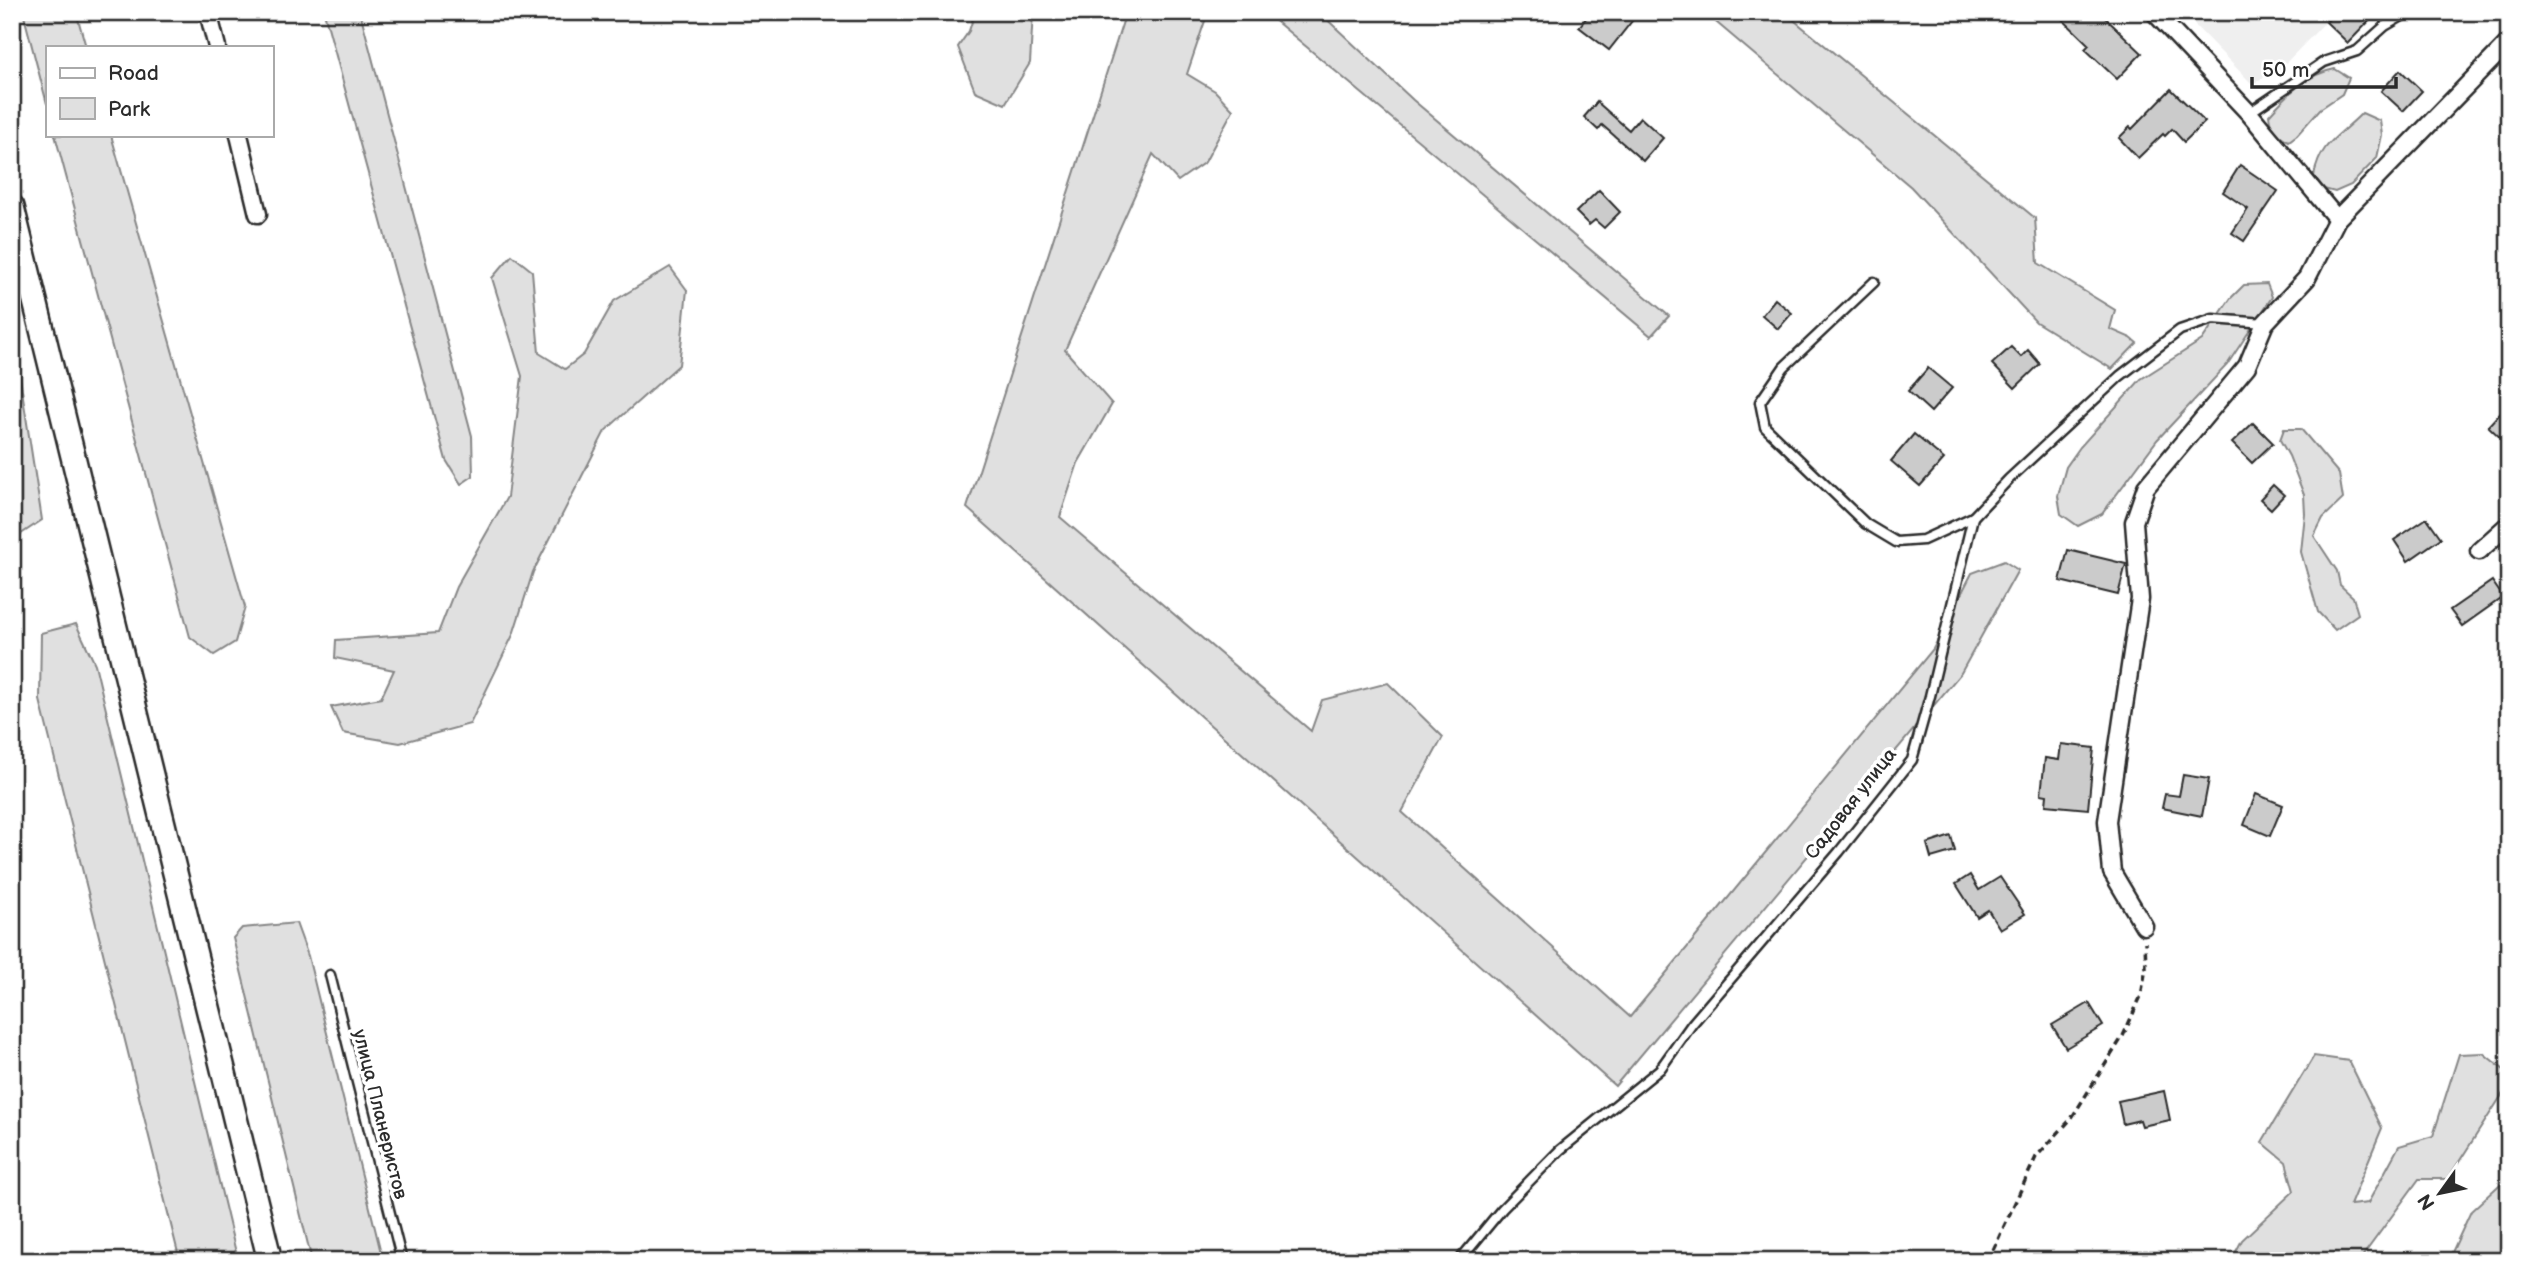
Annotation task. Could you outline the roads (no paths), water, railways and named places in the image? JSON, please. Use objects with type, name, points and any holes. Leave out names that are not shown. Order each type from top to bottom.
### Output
[{"type":"main road","points":[[12,207],[270,1261]]},
{"type":"street","points":[[208,12],[217,46]]},
{"type":"street","points":[[2154,12],[2249,113],[2337,219]]},
{"type":"street","points":[[2144,926],[2112,872],[2107,821],[2140,599],[2134,522],[2146,487],[2247,366],[2265,323],[2307,278],[2337,219],[2509,42]]},
{"type":"street","points":[[239,136],[258,214]]},
{"type":"street","points":[[2479,551],[2509,524]]},
{"type":"lane","points":[[2249,113],[2324,62],[2357,51],[2385,26],[2409,12]]},
{"type":"lane","points":[[1874,282],[1784,366],[1760,402],[1765,427],[1866,524],[1896,542],[1923,540],[1972,517],[2120,376],[2180,330],[2213,319],[2265,323]]},
{"type":"lane","name":"Садовая улица","points":[[1459,1261],[1502,1209],[1560,1150],[1660,1069],[1692,1024],[1839,852],[1912,760],[1930,696],[1972,517]]},
{"type":"lane","name":"улица Планеристов","points":[[330,975],[402,1261]]}]
